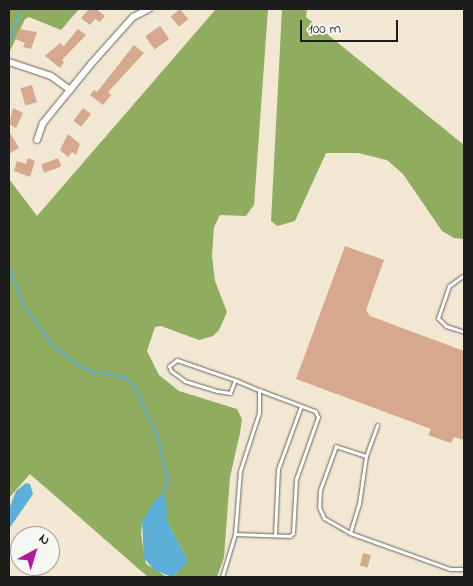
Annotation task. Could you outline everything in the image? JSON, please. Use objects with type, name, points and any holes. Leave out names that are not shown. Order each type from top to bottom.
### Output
[{"type":"street","points":[[37,140],[43,123],[126,24],[149,9]]},
{"type":"street","points":[[9,62],[51,76],[70,90]]},
{"type":"lane","points":[[464,275],[449,286],[438,318],[446,326],[464,332]]},
{"type":"lane","points":[[235,380],[231,392],[217,391],[185,380],[171,371],[168,366],[177,360],[235,380],[314,411],[318,417],[296,479],[293,533],[275,535],[235,534]]},
{"type":"lane","points":[[222,577],[235,534],[240,471],[258,413],[259,390]]},
{"type":"lane","points":[[275,535],[278,468],[301,406]]},
{"type":"lane","points":[[350,533],[359,504],[366,456],[377,425]]},
{"type":"lane","points":[[366,456],[336,446],[320,490],[318,507],[324,518],[350,533],[450,569],[464,570]]},
{"type":"green space","points":[[9,9],[79,9],[61,30],[29,17],[25,19],[10,51]]},
{"type":"green space","points":[[216,9],[268,9],[254,205],[246,216],[220,215],[214,227],[212,256],[215,281],[227,312],[219,330],[213,336],[199,340],[161,326],[155,327],[147,351],[159,375],[179,391],[237,409],[242,419],[230,477],[224,557],[217,577],[167,577],[148,577],[30,474],[9,498],[9,179],[37,216]],"holes":[[[166,500],[164,508],[167,521],[187,559],[176,574],[167,577],[146,564],[141,534],[142,523]]]},
{"type":"green space","points":[[282,9],[307,9],[306,17],[464,145],[464,239],[454,238],[442,231],[403,174],[387,160],[358,153],[326,153],[295,221],[277,226],[271,221]]},
{"type":"water","points":[[26,483],[30,484],[33,494],[9,529],[9,509],[16,491]]},
{"type":"water","points":[[162,495],[166,498],[167,521],[187,559],[186,564],[172,577],[154,570],[144,558],[142,522],[154,501]]},
{"type":"building","points":[[89,9],[96,9],[105,16],[100,22],[95,19],[90,25],[81,18]]},
{"type":"building","points":[[180,9],[188,19],[179,27],[171,17]]},
{"type":"building","points":[[160,26],[169,39],[154,49],[145,36]]},
{"type":"building","points":[[19,29],[37,32],[31,49],[23,47],[25,43],[15,39]]},
{"type":"building","points":[[78,29],[86,35],[62,60],[64,62],[60,68],[45,56],[60,43],[64,46]]},
{"type":"building","points":[[134,45],[144,53],[108,92],[111,95],[103,105],[90,95],[94,90],[97,92]]},
{"type":"building","points":[[32,85],[37,102],[25,106],[20,88]]},
{"type":"building","points":[[13,108],[23,113],[16,128],[9,124]]},
{"type":"building","points":[[83,108],[91,114],[81,127],[73,121]]},
{"type":"building","points":[[9,131],[19,148],[9,154]]},
{"type":"building","points":[[68,134],[80,144],[76,155],[72,152],[68,157],[60,150]]},
{"type":"building","points":[[28,158],[35,161],[30,177],[14,171],[17,161],[26,164]]},
{"type":"building","points":[[58,158],[61,166],[44,173],[41,164]]},
{"type":"building","points":[[345,246],[384,260],[366,310],[370,316],[464,351],[464,440],[454,437],[451,443],[428,435],[431,429],[296,379]]},
{"type":"building","points":[[363,553],[371,555],[368,568],[360,566]]},
{"type":"waterway","points":[[9,42],[21,9]]},
{"type":"waterway","points":[[9,268],[24,306],[52,344],[77,365],[93,372],[123,377],[134,386],[157,435],[168,480],[162,497]]}]
